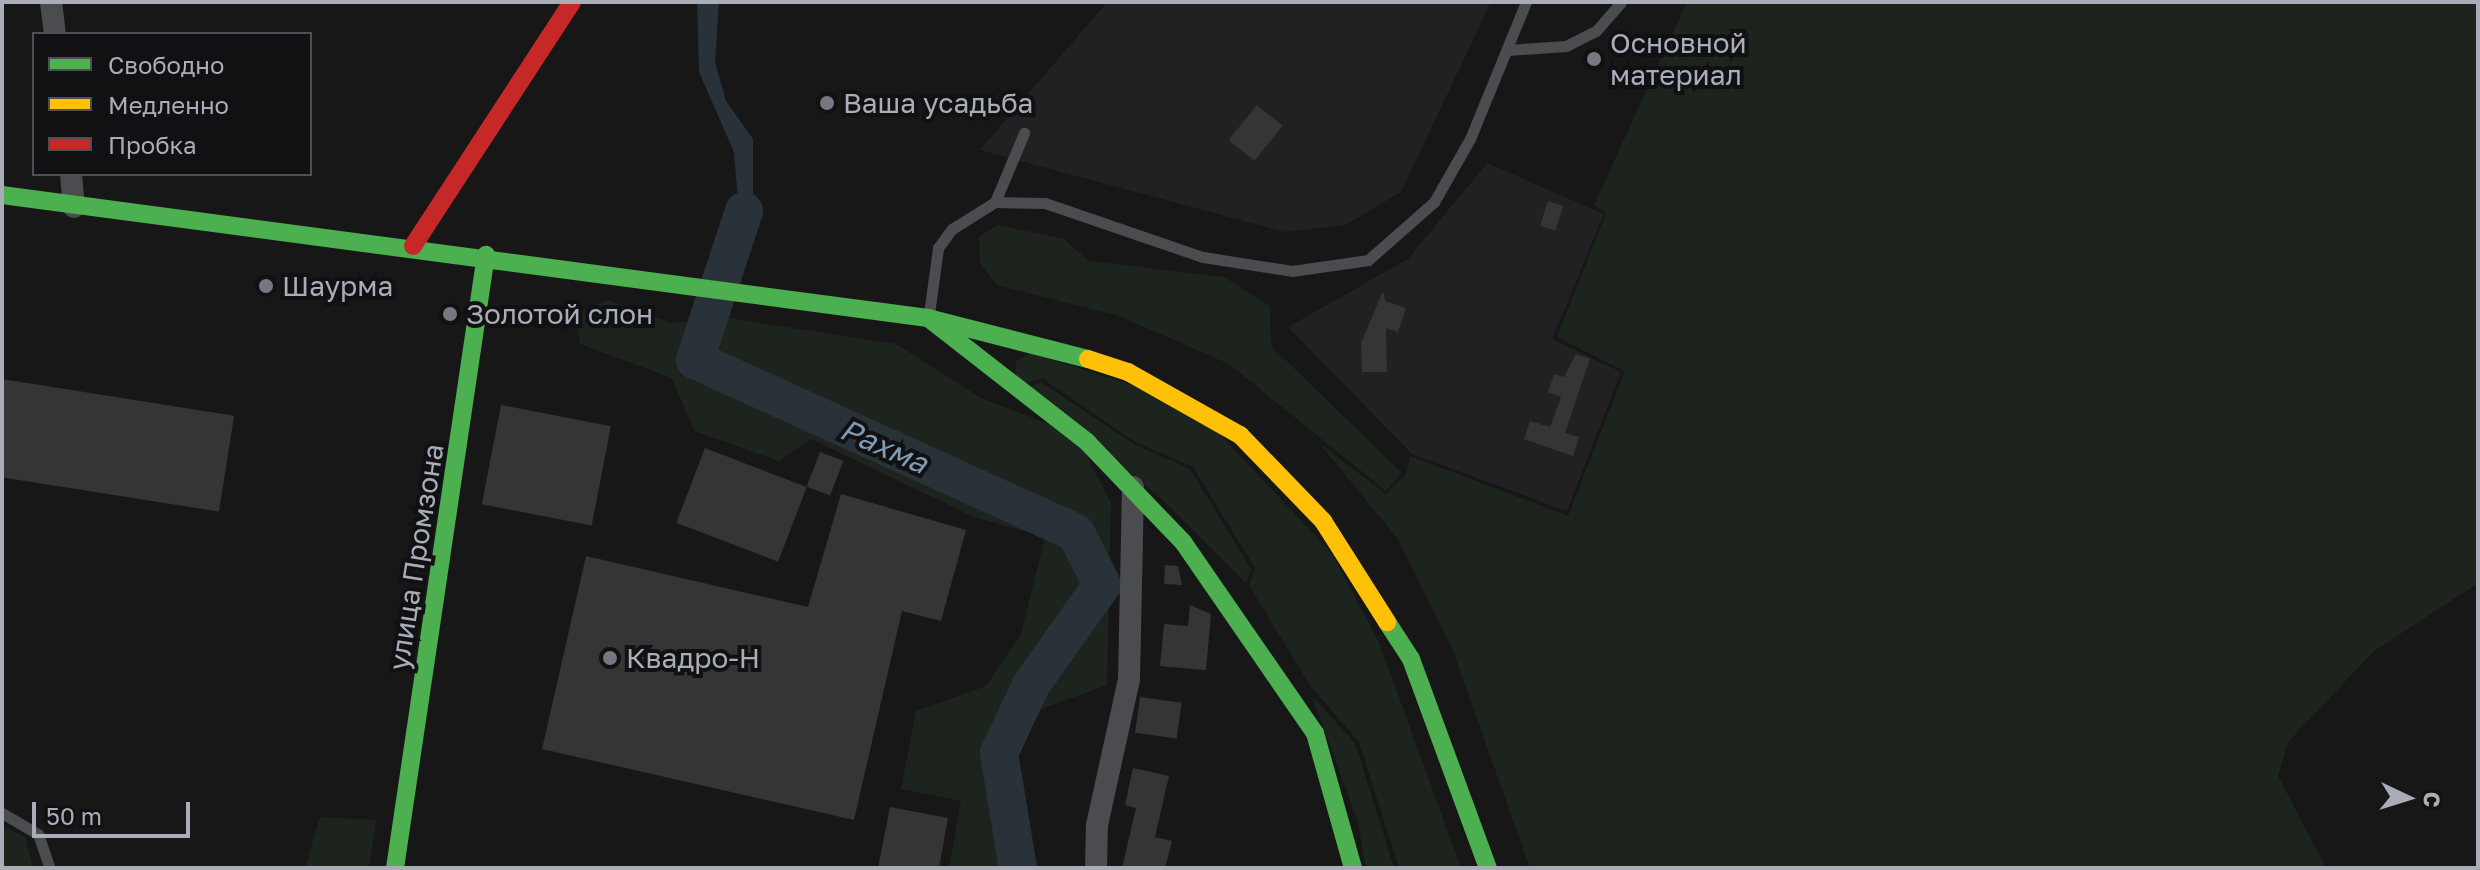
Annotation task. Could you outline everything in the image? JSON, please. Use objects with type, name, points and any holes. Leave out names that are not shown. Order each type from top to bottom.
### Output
[{"type":"main road","points":[[413,246],[572,2]]},
{"type":"main road","points":[[2,195],[74,207],[659,277],[928,318],[1034,340],[1128,372],[1240,435],[1288,479],[1375,593],[1411,659],[1488,868]]},
{"type":"main road","name":"улица Промзона","points":[[395,868],[486,255]]},
{"type":"main road","points":[[928,318],[1087,442],[1183,542],[1315,733],[1344,816],[1353,868]]},
{"type":"street","points":[[51,2],[55,32]]},
{"type":"street","points":[[71,176],[74,207]]},
{"type":"street","points":[[1096,868],[1097,825],[1129,680],[1133,487]]},
{"type":"lane","points":[[928,318],[938,248],[952,229],[995,202],[1045,203],[1127,236],[1277,269],[1368,260],[1434,202],[1507,50],[1526,2]]},
{"type":"lane","points":[[1507,50],[1566,46],[1596,31],[1621,2]]},
{"type":"lane","points":[[995,202],[1024,133]]},
{"type":"lane","points":[[2,813],[38,834],[50,868]]},
{"type":"shaded area","points":[[697,2],[719,2],[715,62],[726,101],[753,139],[753,218],[733,259],[714,256],[738,200],[734,152],[699,72]]},
{"type":"shaded area","points":[[1107,2],[1491,2],[1401,192],[1346,225],[1285,232],[980,150]]},
{"type":"shaded area","points":[[1687,2],[2478,2],[2478,583],[2373,652],[2288,742],[2278,776],[2326,868],[1530,868],[1453,651],[1398,539],[1319,443],[1386,494],[1406,474],[1410,456],[1568,516],[1625,371],[1557,337],[1606,213],[1594,205]]},
{"type":"shaded area","points":[[1487,163],[1604,214],[1552,339],[1621,372],[1567,511],[1412,454],[1288,327],[1408,259]]},
{"type":"shaded area","points":[[997,225],[1064,239],[1089,261],[1224,277],[1270,306],[1271,346],[1402,473],[1386,491],[1229,364],[1119,316],[997,285],[980,263],[979,237]]},
{"type":"shaded area","points":[[608,300],[672,323],[728,318],[896,344],[983,399],[1075,434],[1111,503],[1107,685],[1000,724],[1034,868],[949,868],[961,801],[901,789],[916,711],[986,686],[1021,634],[1045,537],[974,517],[811,439],[779,461],[694,431],[672,378],[580,344],[576,314]]},
{"type":"shaded area","points":[[1031,353],[1138,387],[1218,432],[1333,555],[1380,645],[1461,868],[1399,868],[1359,742],[1309,684],[1249,585],[1255,568],[1193,467],[1135,442],[1042,378],[1026,384],[1015,376],[1016,361]]},
{"type":"shaded area","points":[[1041,382],[1134,444],[1190,469],[1251,569],[1246,583],[1165,502],[1029,387]]},
{"type":"shaded area","points":[[1312,696],[1355,743],[1394,868],[1366,868],[1358,822]]},
{"type":"shaded area","points":[[320,817],[376,820],[369,868],[305,868]]},
{"type":"shaded area","points":[[2,825],[25,837],[33,868],[2,868]]},
{"type":"building","points":[[1257,105],[1283,126],[1254,161],[1229,140]]},
{"type":"building","points":[[1548,201],[1563,206],[1555,231],[1540,226]]},
{"type":"building","points":[[1383,291],[1385,301],[1406,308],[1398,332],[1386,328],[1387,372],[1362,372],[1361,343]]},
{"type":"building","points":[[1576,354],[1590,359],[1565,433],[1579,437],[1573,456],[1524,439],[1530,421],[1550,427],[1561,397],[1548,392],[1554,374],[1564,377]]},
{"type":"building","points":[[2,379],[234,416],[219,512],[2,477]]},
{"type":"building","points":[[501,405],[611,426],[592,526],[482,504]]},
{"type":"building","points":[[705,448],[807,487],[778,562],[676,523]]},
{"type":"building","points":[[820,452],[843,461],[830,496],[807,487]]},
{"type":"building","points":[[841,494],[966,530],[941,621],[902,611],[854,820],[542,749],[586,556],[808,607]]},
{"type":"building","points":[[1165,565],[1178,566],[1182,585],[1164,584]]},
{"type":"building","points":[[1190,605],[1211,614],[1206,670],[1160,666],[1164,624],[1188,626]]},
{"type":"building","points":[[1140,697],[1182,703],[1177,738],[1135,733]]},
{"type":"building","points":[[1133,768],[1169,776],[1155,837],[1172,841],[1165,868],[1122,868],[1136,808],[1125,805]]},
{"type":"building","points":[[890,807],[948,818],[939,868],[878,868]]},
{"type":"waterway","name":"Рахма","points":[[744,211],[695,360],[1076,533],[1102,585],[1031,685],[999,753],[1018,868]]},
{"type":"traffic: fast","points":[[2,195],[928,318],[1088,359]]},
{"type":"traffic: fast","points":[[395,868],[486,255]]},
{"type":"traffic: fast","points":[[928,318],[1087,442],[1183,542],[1315,733],[1353,868]]},
{"type":"traffic: fast","points":[[1387,622],[1411,659],[1488,868]]},
{"type":"traffic: slow","points":[[1088,359],[1128,372],[1240,435],[1323,521],[1387,622]]},
{"type":"traffic: jam","points":[[413,246],[572,2]]},
{"type":"place","name":"Основной материал","points":[[1594,59]]},
{"type":"place","name":"Ваша усадьба","points":[[827,103]]},
{"type":"place","name":"Шаурма","points":[[266,286]]},
{"type":"place","name":"Золотой слон","points":[[450,314]]},
{"type":"place","name":"Квадро-Н","points":[[610,658]]}]
